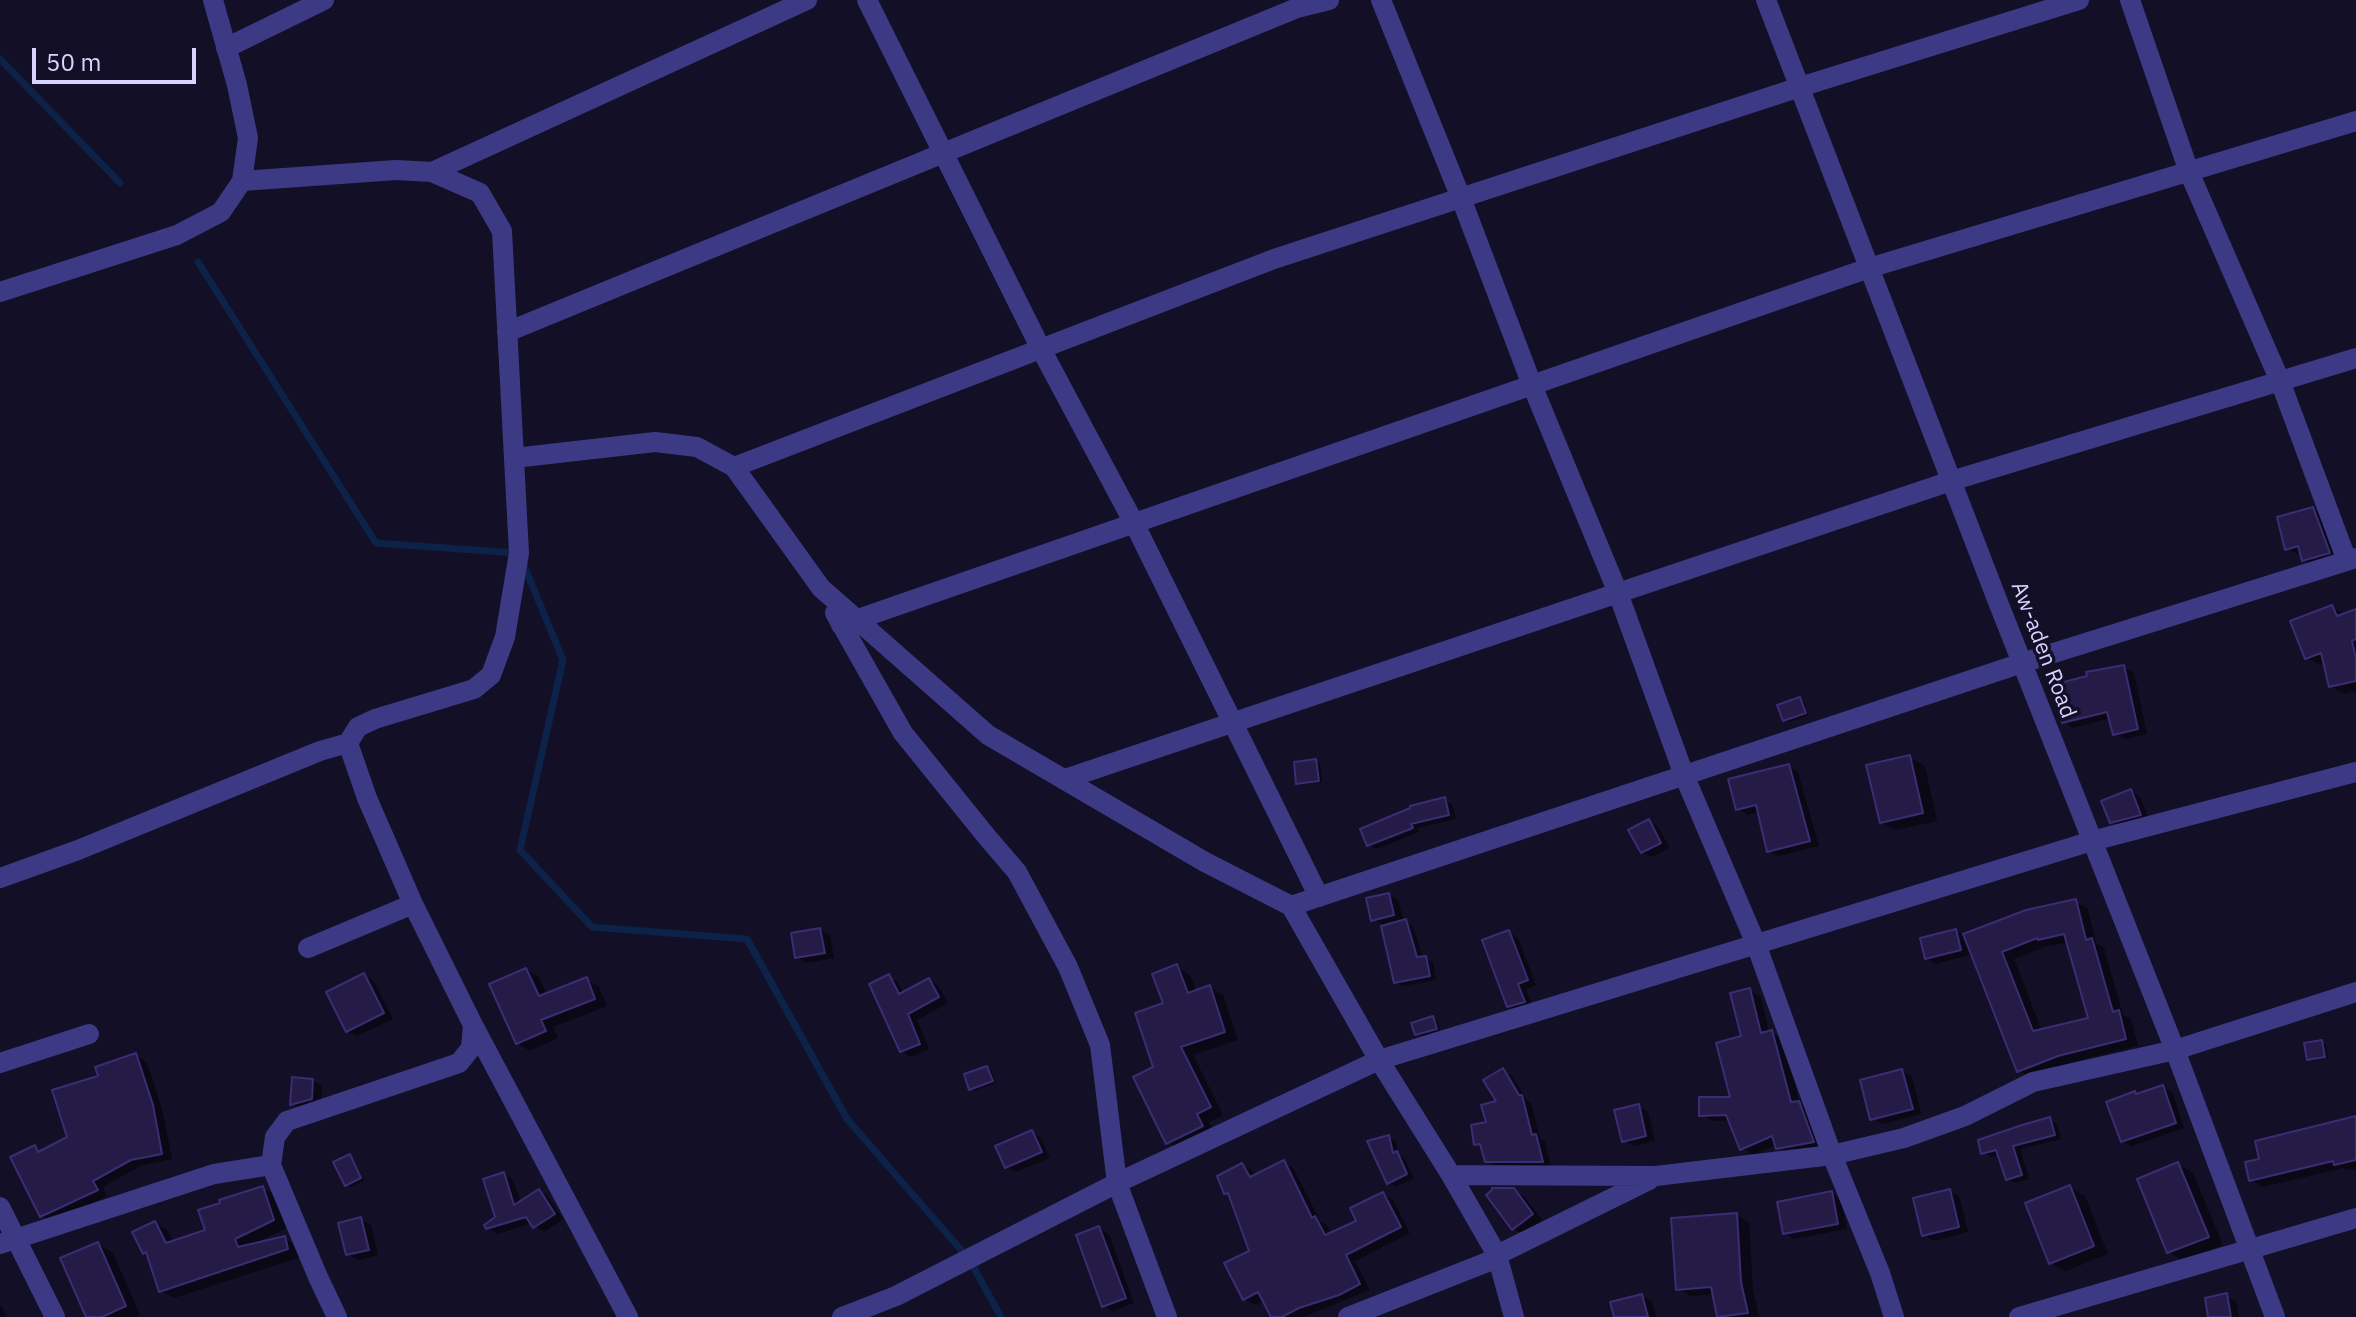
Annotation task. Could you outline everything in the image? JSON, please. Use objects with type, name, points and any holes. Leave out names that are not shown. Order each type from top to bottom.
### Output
[{"type":"street","points":[[0,292],[177,235],[221,212],[242,181],[248,138],[213,0]]},
{"type":"street","points":[[226,48],[324,0]]},
{"type":"street","points":[[432,172],[807,0]]},
{"type":"street","points":[[867,0],[1041,349],[1134,523],[1319,897]]},
{"type":"street","points":[[507,332],[1297,8],[1329,0]]},
{"type":"street","points":[[1381,0],[1532,385],[1618,593],[1684,775],[1756,944],[1894,1317]]},
{"type":"street","name":"Aw-aden Road","points":[[1766,0],[2175,1050],[2275,1317]]},
{"type":"street","points":[[734,467],[1274,259],[1800,87],[2079,0]]},
{"type":"street","points":[[1291,906],[2022,663],[2351,559],[2280,381],[2189,172],[2130,0]]},
{"type":"street","points":[[849,622],[1869,268],[2356,121]]},
{"type":"street","points":[[0,878],[78,850],[320,751],[348,743],[358,727],[375,719],[474,689],[491,675],[505,637],[519,553],[502,231],[480,193],[432,172],[396,170],[242,181]]},
{"type":"street","points":[[1065,779],[1951,481],[2356,358]]},
{"type":"street","points":[[514,458],[655,442],[697,447],[734,467],[849,622],[988,735],[1205,862],[1291,906],[1379,1060],[1497,1255],[1514,1317]]},
{"type":"street","points":[[849,622],[903,733],[1017,872],[1068,967],[1100,1045],[1117,1183],[1167,1317]]},
{"type":"street","points":[[348,743],[367,798],[413,904],[473,1025],[628,1317]]},
{"type":"street","points":[[842,1317],[896,1296],[1117,1183],[1379,1060],[2092,841],[2356,772]]},
{"type":"street","points":[[308,948],[413,904]]},
{"type":"street","points":[[1451,1175],[1656,1176],[1832,1155],[1904,1138],[1953,1121],[2033,1082],[2175,1050],[2356,992]]},
{"type":"street","points":[[337,1317],[271,1165],[275,1137],[287,1121],[459,1063],[471,1048],[473,1025]]},
{"type":"street","points":[[0,1063],[89,1034]]},
{"type":"street","points":[[8,1241],[214,1174],[271,1165]]},
{"type":"street","points":[[1348,1317],[1490,1261],[1656,1176]]},
{"type":"street","points":[[0,1207],[8,1241],[55,1317]]},
{"type":"street","points":[[2019,1317],[2356,1218]]},
{"type":"building","points":[[2313,507],[2330,553],[2302,561],[2298,546],[2285,550],[2277,517]]},
{"type":"building","points":[[2332,605],[2337,616],[2356,609],[2356,639],[2352,641],[2356,681],[2329,687],[2321,653],[2305,659],[2290,621]]},
{"type":"building","points":[[2124,665],[2138,729],[2113,735],[2107,712],[2062,723],[2052,685],[2087,676],[2086,672]]},
{"type":"building","points":[[1800,697],[1806,713],[1783,721],[1777,705]]},
{"type":"building","points":[[1910,755],[1923,813],[1880,823],[1866,765]]},
{"type":"building","points":[[1316,759],[1319,781],[1296,784],[1294,762]]},
{"type":"building","points":[[1789,764],[1810,841],[1767,852],[1756,805],[1736,810],[1728,779]]},
{"type":"building","points":[[2131,789],[2141,815],[2110,823],[2101,801]]},
{"type":"building","points":[[1445,797],[1449,815],[1411,824],[1413,828],[1367,846],[1360,829],[1410,806]]},
{"type":"building","points":[[1649,819],[1661,843],[1641,853],[1628,830]]},
{"type":"building","points":[[1389,893],[1394,915],[1371,921],[1366,898]]},
{"type":"building","points":[[2076,899],[2086,940],[2092,938],[2113,1012],[2119,1010],[2126,1039],[2058,1056],[2017,1072],[1963,934],[2026,910]],"holes":[[[2064,934],[2088,1018],[2033,1031],[2002,952],[2037,938]]]},
{"type":"building","points":[[1406,919],[1417,957],[1426,956],[1430,976],[1394,983],[1381,926]]},
{"type":"building","points":[[820,928],[825,953],[795,958],[791,933]]},
{"type":"building","points":[[1956,929],[1961,950],[1925,959],[1920,938]]},
{"type":"building","points":[[1509,930],[1528,980],[1518,984],[1525,1002],[1507,1007],[1482,940]]},
{"type":"building","points":[[1177,964],[1188,993],[1210,985],[1225,1032],[1181,1047],[1211,1107],[1197,1114],[1203,1126],[1166,1144],[1133,1077],[1153,1067],[1135,1013],[1163,1003],[1152,974]]},
{"type":"building","points":[[526,968],[539,996],[587,977],[595,999],[541,1020],[546,1031],[516,1044],[489,984]]},
{"type":"building","points":[[364,973],[384,1013],[346,1032],[326,992]]},
{"type":"building","points":[[889,974],[899,994],[929,978],[939,997],[908,1014],[920,1044],[900,1052],[869,984]]},
{"type":"building","points":[[1750,988],[1761,1033],[1772,1030],[1791,1102],[1799,1101],[1814,1142],[1776,1149],[1772,1136],[1740,1150],[1726,1115],[1699,1116],[1699,1097],[1730,1097],[1716,1043],[1741,1036],[1730,993]]},
{"type":"building","points":[[1433,1016],[1437,1029],[1415,1035],[1411,1023]]},
{"type":"building","points":[[2322,1040],[2325,1057],[2307,1060],[2304,1043]]},
{"type":"building","points":[[136,1053],[153,1105],[162,1154],[131,1160],[93,1181],[98,1190],[40,1217],[10,1157],[35,1145],[38,1152],[67,1137],[52,1090],[98,1076],[95,1067]]},
{"type":"building","points":[[987,1066],[993,1081],[969,1090],[964,1074]]},
{"type":"building","points":[[1503,1068],[1519,1095],[1522,1095],[1532,1135],[1536,1134],[1543,1162],[1485,1162],[1480,1144],[1474,1145],[1471,1125],[1486,1122],[1481,1105],[1496,1101],[1483,1080]]},
{"type":"building","points":[[1902,1069],[1913,1109],[1870,1120],[1860,1080]]},
{"type":"building","points":[[292,1077],[313,1079],[312,1099],[290,1105]]},
{"type":"building","points":[[2163,1085],[2176,1123],[2121,1142],[2106,1102]]},
{"type":"building","points":[[1639,1104],[1646,1136],[1622,1142],[1614,1110]]},
{"type":"building","points":[[2356,1116],[2356,1160],[2334,1165],[2333,1161],[2249,1181],[2245,1162],[2259,1159],[2255,1141]]},
{"type":"building","points":[[2050,1117],[2055,1135],[2013,1146],[2022,1175],[2006,1180],[1996,1150],[1981,1154],[1978,1140]]},
{"type":"building","points":[[1032,1130],[1042,1152],[1005,1168],[995,1146]]},
{"type":"building","points":[[1389,1135],[1393,1153],[1397,1151],[1407,1174],[1387,1184],[1367,1141]]},
{"type":"building","points":[[350,1154],[361,1178],[345,1186],[333,1162]]},
{"type":"building","points":[[1284,1160],[1312,1218],[1315,1216],[1325,1235],[1356,1221],[1350,1208],[1383,1192],[1401,1227],[1346,1255],[1360,1284],[1282,1317],[1271,1317],[1258,1292],[1243,1300],[1224,1263],[1249,1251],[1228,1193],[1224,1194],[1217,1176],[1242,1163],[1250,1177]]},
{"type":"building","points":[[2178,1162],[2209,1237],[2167,1253],[2137,1179]]},
{"type":"building","points":[[504,1172],[514,1205],[539,1189],[555,1214],[533,1228],[526,1217],[486,1229],[484,1225],[495,1217],[483,1179]]},
{"type":"building","points":[[2070,1185],[2094,1246],[2049,1264],[2025,1203]]},
{"type":"building","points":[[263,1186],[274,1220],[235,1239],[238,1247],[285,1236],[288,1249],[159,1292],[146,1252],[143,1254],[132,1232],[155,1221],[166,1243],[205,1230],[198,1210]]},
{"type":"building","points":[[1492,1188],[1514,1188],[1533,1214],[1512,1230],[1486,1195]]},
{"type":"building","points":[[1950,1189],[1959,1227],[1922,1236],[1913,1198]]},
{"type":"building","points":[[1832,1191],[1838,1224],[1783,1234],[1777,1202]]},
{"type":"building","points":[[1737,1213],[1741,1282],[1748,1313],[1717,1317],[1711,1287],[1676,1290],[1671,1218]]},
{"type":"building","points":[[361,1217],[369,1250],[346,1255],[338,1223]]},
{"type":"building","points":[[1099,1226],[1126,1298],[1102,1307],[1076,1235]]},
{"type":"building","points":[[98,1242],[126,1306],[102,1317],[86,1317],[60,1258]]},
{"type":"building","points":[[2227,1293],[2231,1317],[2208,1317],[2205,1298]]},
{"type":"building","points":[[1642,1294],[1648,1317],[1614,1317],[1610,1302]]},
{"type":"waterway","points":[[0,59],[120,183]]},
{"type":"waterway","points":[[198,262],[376,543],[517,553]]},
{"type":"waterway","points":[[523,563],[563,660],[520,850],[592,927],[747,939],[847,1119],[969,1259],[1001,1317]]}]
